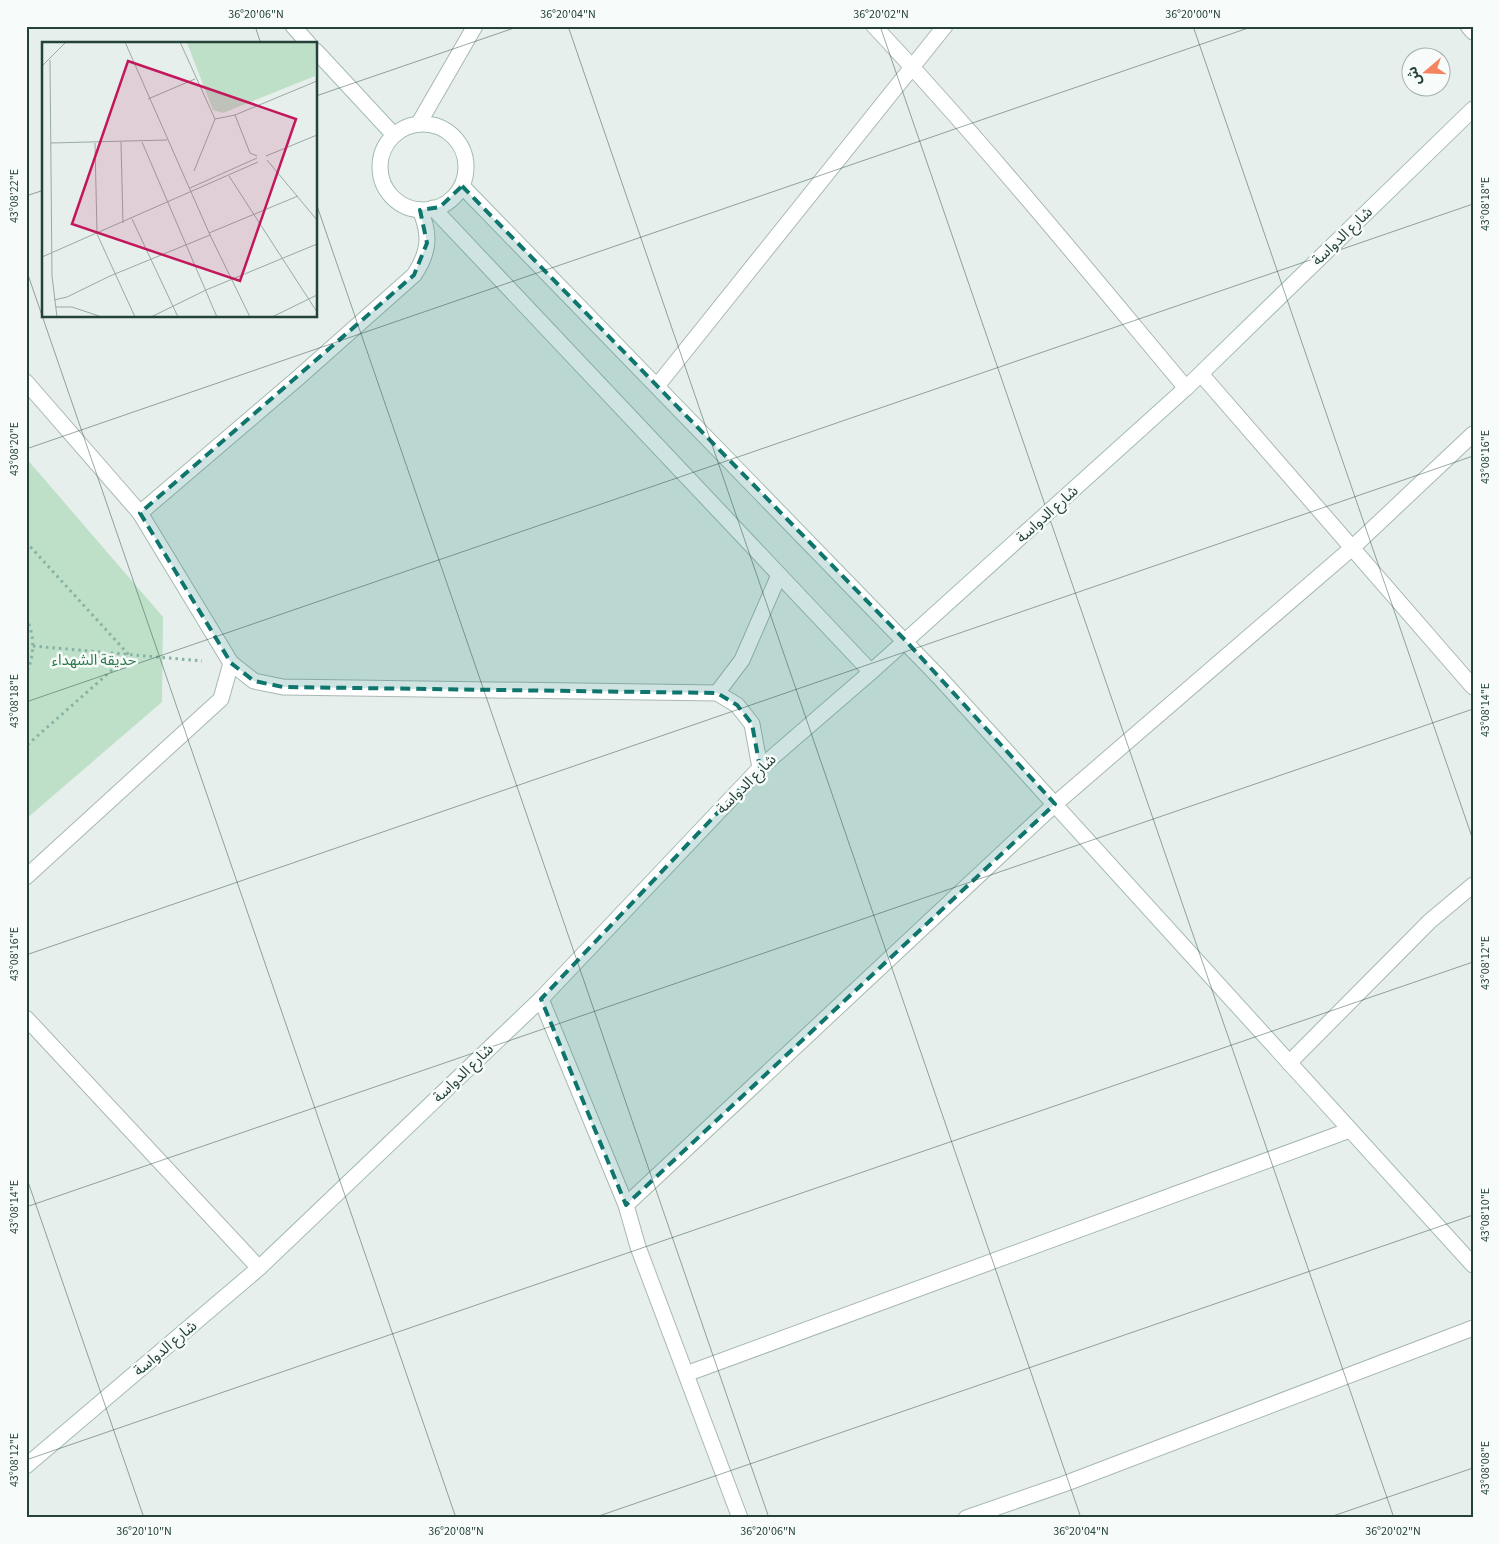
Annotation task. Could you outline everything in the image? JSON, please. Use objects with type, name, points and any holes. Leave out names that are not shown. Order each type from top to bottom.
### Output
[{"type":"street","points":[[293,26],[308,42]]},
{"type":"street","points":[[419,123],[475,26]]},
{"type":"street","points":[[874,26],[913,67],[1016,186],[1186,388]]},
{"type":"street","points":[[657,386],[945,26]]},
{"type":"street","points":[[1468,26],[1473,32]]},
{"type":"street","points":[[318,53],[394,135]]},
{"type":"street","name":"شارع الدواسة","points":[[26,1466],[259,1268],[541,999],[760,768],[906,641],[1186,388],[1473,109]]},
{"type":"street","points":[[419,123],[434,125],[448,131],[458,142],[465,156],[466,171],[462,186],[440,207],[427,209],[408,207],[396,201],[382,181],[381,156],[386,144],[405,127],[419,123]]},
{"type":"street","points":[[462,186],[906,641],[1473,1266]]},
{"type":"street","points":[[140,513],[298,378],[414,275],[425,255],[427,244],[427,209]]},
{"type":"street","points":[[427,209],[871,672]]},
{"type":"street","points":[[1201,374],[1473,687]]},
{"type":"street","points":[[26,382],[140,513],[231,663],[254,681],[283,687],[717,692],[737,705],[752,724],[760,768]]},
{"type":"street","points":[[626,1205],[1054,804],[1352,548],[1473,434]]},
{"type":"street","points":[[717,692],[742,660],[779,575]]},
{"type":"street","points":[[26,877],[221,699],[231,663]]},
{"type":"street","points":[[1289,1063],[1430,920],[1473,885]]},
{"type":"street","points":[[541,999],[626,1205],[638,1247],[740,1518]]},
{"type":"street","points":[[26,1018],[259,1268]]},
{"type":"street","points":[[686,1374],[1350,1130]]},
{"type":"street","points":[[966,1518],[1064,1484],[1473,1328]]},
{"type":"path","points":[[26,542],[129,655]]},
{"type":"path","points":[[26,618],[31,627],[33,646],[30,666],[26,673]]},
{"type":"path","points":[[33,646],[231,663]]},
{"type":"path","points":[[26,746],[129,655]]},
{"type":"highlighted area","points":[[462,186],[906,641],[1055,804],[626,1205],[541,999],[760,768],[752,724],[737,705],[717,693],[283,687],[254,681],[231,663],[140,513],[414,275],[427,243],[420,210],[440,207]]},
{"type":"green space","name":"حديقة الشهداء","points":[[26,458],[163,617],[162,702],[26,819]]}]
